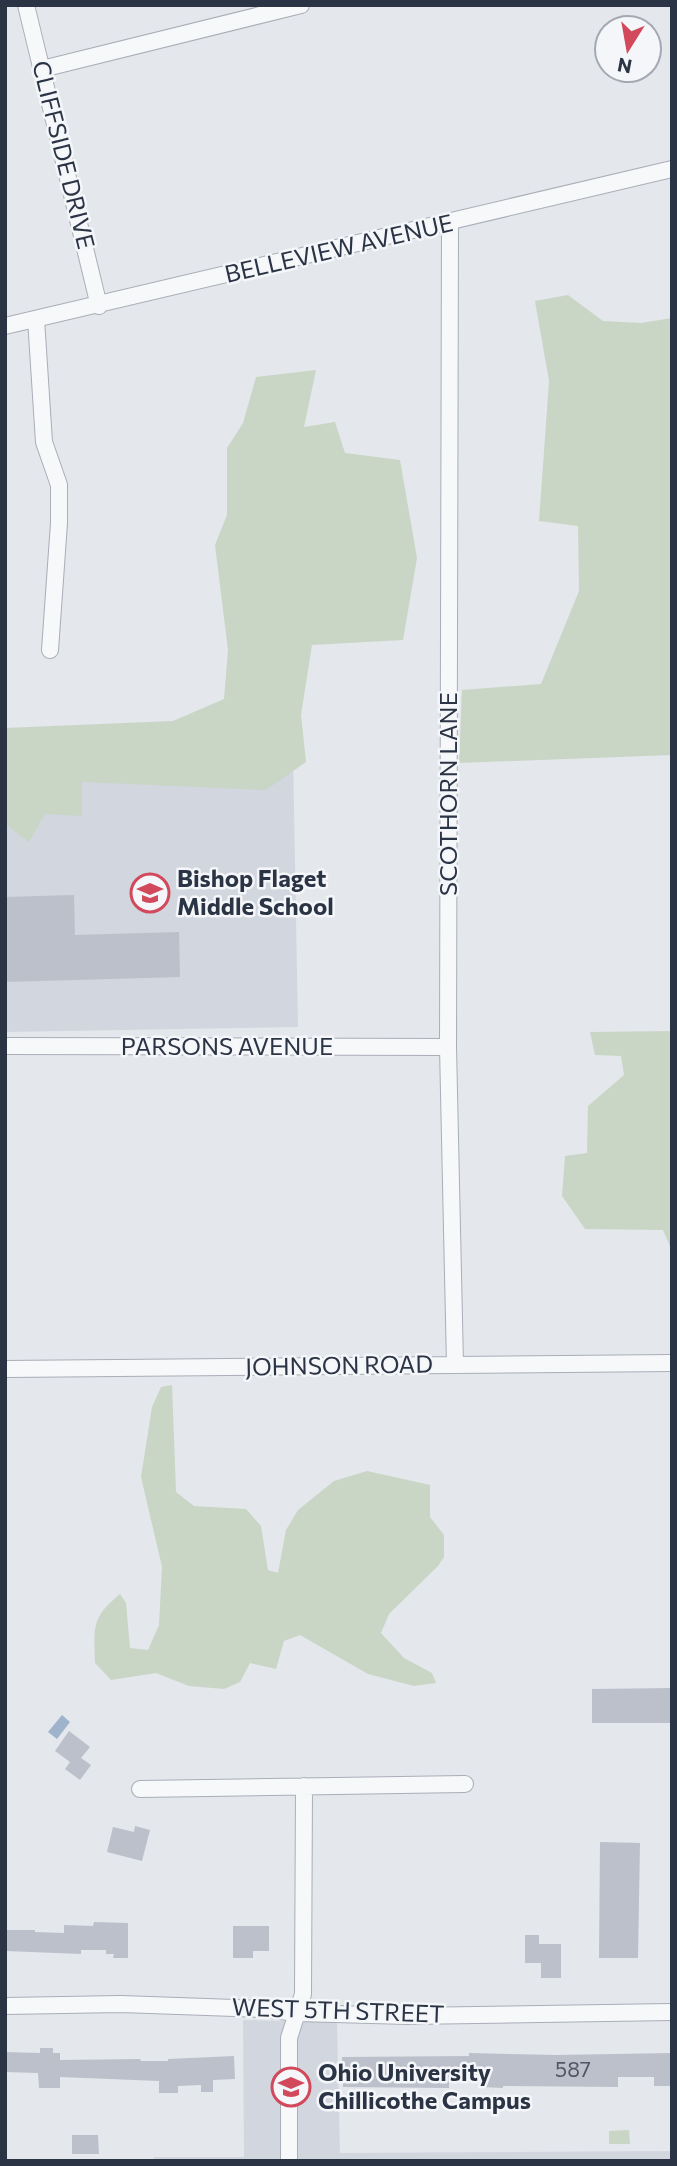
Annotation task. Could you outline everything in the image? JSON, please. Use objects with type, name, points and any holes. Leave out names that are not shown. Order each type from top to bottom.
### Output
[{"type":"street","name":"CLIFFSIDE DRIVE","points":[[26,5],[99,306]]},
{"type":"street","points":[[42,68],[301,5]]},
{"type":"street","name":"BELLEVIEW AVENUE","points":[[5,326],[672,169]]},
{"type":"street","name":"SCOTHORN LANE","points":[[450,223],[448,1047],[455,1365]]},
{"type":"street","points":[[36,319],[44,442],[59,485],[50,650]]},
{"type":"street","name":"PARSONS AVENUE","points":[[5,1046],[448,1047]]},
{"type":"street","name":"JOHNSON ROAD","points":[[5,1369],[672,1363]]},
{"type":"street","points":[[140,1789],[465,1784]]},
{"type":"street","points":[[289,2161],[289,2038],[303,1994],[304,1786]]},
{"type":"street","name":"WEST 5TH STREET","points":[[5,2006],[121,2004],[264,2009],[297,2014],[409,2016],[672,2012]]},
{"type":"shaded area","name":"Bishop Flaget Middle School","points":[[293,754],[298,1027],[5,1032],[5,759]]},
{"type":"shaded area","name":"Ohio University Chillicothe Campus","points":[[243,2020],[337,2022],[340,2153],[672,2151],[672,2161],[154,2161],[154,2157],[244,2157]]},
{"type":"green space","points":[[568,295],[603,321],[641,323],[672,318],[672,755],[459,763],[462,690],[541,684],[579,591],[578,526],[539,521],[549,381],[535,301]]},
{"type":"green space","points":[[316,370],[304,427],[335,422],[345,453],[400,460],[417,558],[403,640],[312,645],[301,715],[306,762],[266,790],[82,782],[82,816],[45,814],[29,842],[5,824],[5,728],[173,721],[224,699],[228,650],[215,545],[227,515],[227,448],[243,423],[256,377]]},
{"type":"green space","points":[[672,1031],[672,1251],[663,1230],[585,1229],[562,1196],[565,1156],[587,1153],[588,1106],[624,1075],[621,1056],[595,1055],[590,1032]]},
{"type":"green space","points":[[172,1385],[176,1492],[194,1506],[246,1509],[261,1526],[268,1570],[278,1573],[286,1530],[298,1510],[334,1481],[367,1471],[430,1485],[430,1517],[444,1535],[444,1557],[389,1614],[381,1633],[404,1658],[432,1673],[436,1683],[414,1686],[368,1674],[300,1635],[284,1641],[276,1669],[250,1663],[240,1682],[224,1689],[189,1686],[156,1673],[111,1680],[95,1663],[96,1624],[104,1610],[120,1594],[126,1603],[130,1648],[148,1650],[159,1625],[162,1567],[141,1477],[152,1407],[161,1387]]},
{"type":"green space","points":[[629,2130],[630,2144],[609,2144],[609,2131]]},
{"type":"water","points":[[62,1715],[70,1722],[57,1739],[48,1732]]},
{"type":"building","points":[[74,895],[75,935],[179,932],[180,977],[5,982],[5,897]]},
{"type":"building","points":[[672,1688],[672,1723],[592,1723],[592,1689]]},
{"type":"building","points":[[69,1731],[90,1747],[81,1758],[91,1765],[80,1780],[65,1769],[70,1762],[55,1751]]},
{"type":"building","points":[[135,1826],[150,1830],[142,1861],[107,1852],[113,1827],[134,1832]]},
{"type":"building","points":[[600,1842],[640,1843],[638,1958],[599,1958]]},
{"type":"building","points":[[94,1922],[128,1923],[128,1958],[113,1958],[114,1954],[106,1954],[106,1950],[81,1950],[81,1954],[6,1951],[6,1930],[64,1933],[64,1925],[93,1926]]},
{"type":"building","points":[[233,1926],[269,1926],[269,1951],[253,1951],[253,1958],[233,1958]]},
{"type":"building","points":[[525,1935],[539,1935],[539,1944],[561,1944],[561,1978],[541,1978],[541,1963],[525,1963]]},
{"type":"building","points":[[40,2048],[53,2048],[53,2053],[60,2053],[60,2060],[168,2061],[234,2056],[235,2079],[213,2080],[213,2092],[201,2092],[201,2085],[178,2086],[178,2093],[159,2093],[159,2081],[60,2077],[60,2088],[39,2088],[38,2073],[5,2072],[5,2052],[40,2053]]},
{"type":"building","points":[[469,2053],[672,2053],[672,2086],[654,2086],[654,2077],[618,2077],[618,2087],[503,2088],[481,2087],[481,2079],[449,2077],[449,2088],[343,2087],[342,2057],[469,2056]]},
{"type":"building","points":[[72,2135],[98,2135],[99,2154],[72,2154]]},
{"type":"place","name":"Bishop Flaget Middle School","points":[[150,893]]},
{"type":"place","name":"Ohio University Chillicothe Campus","points":[[291,2087]]}]
